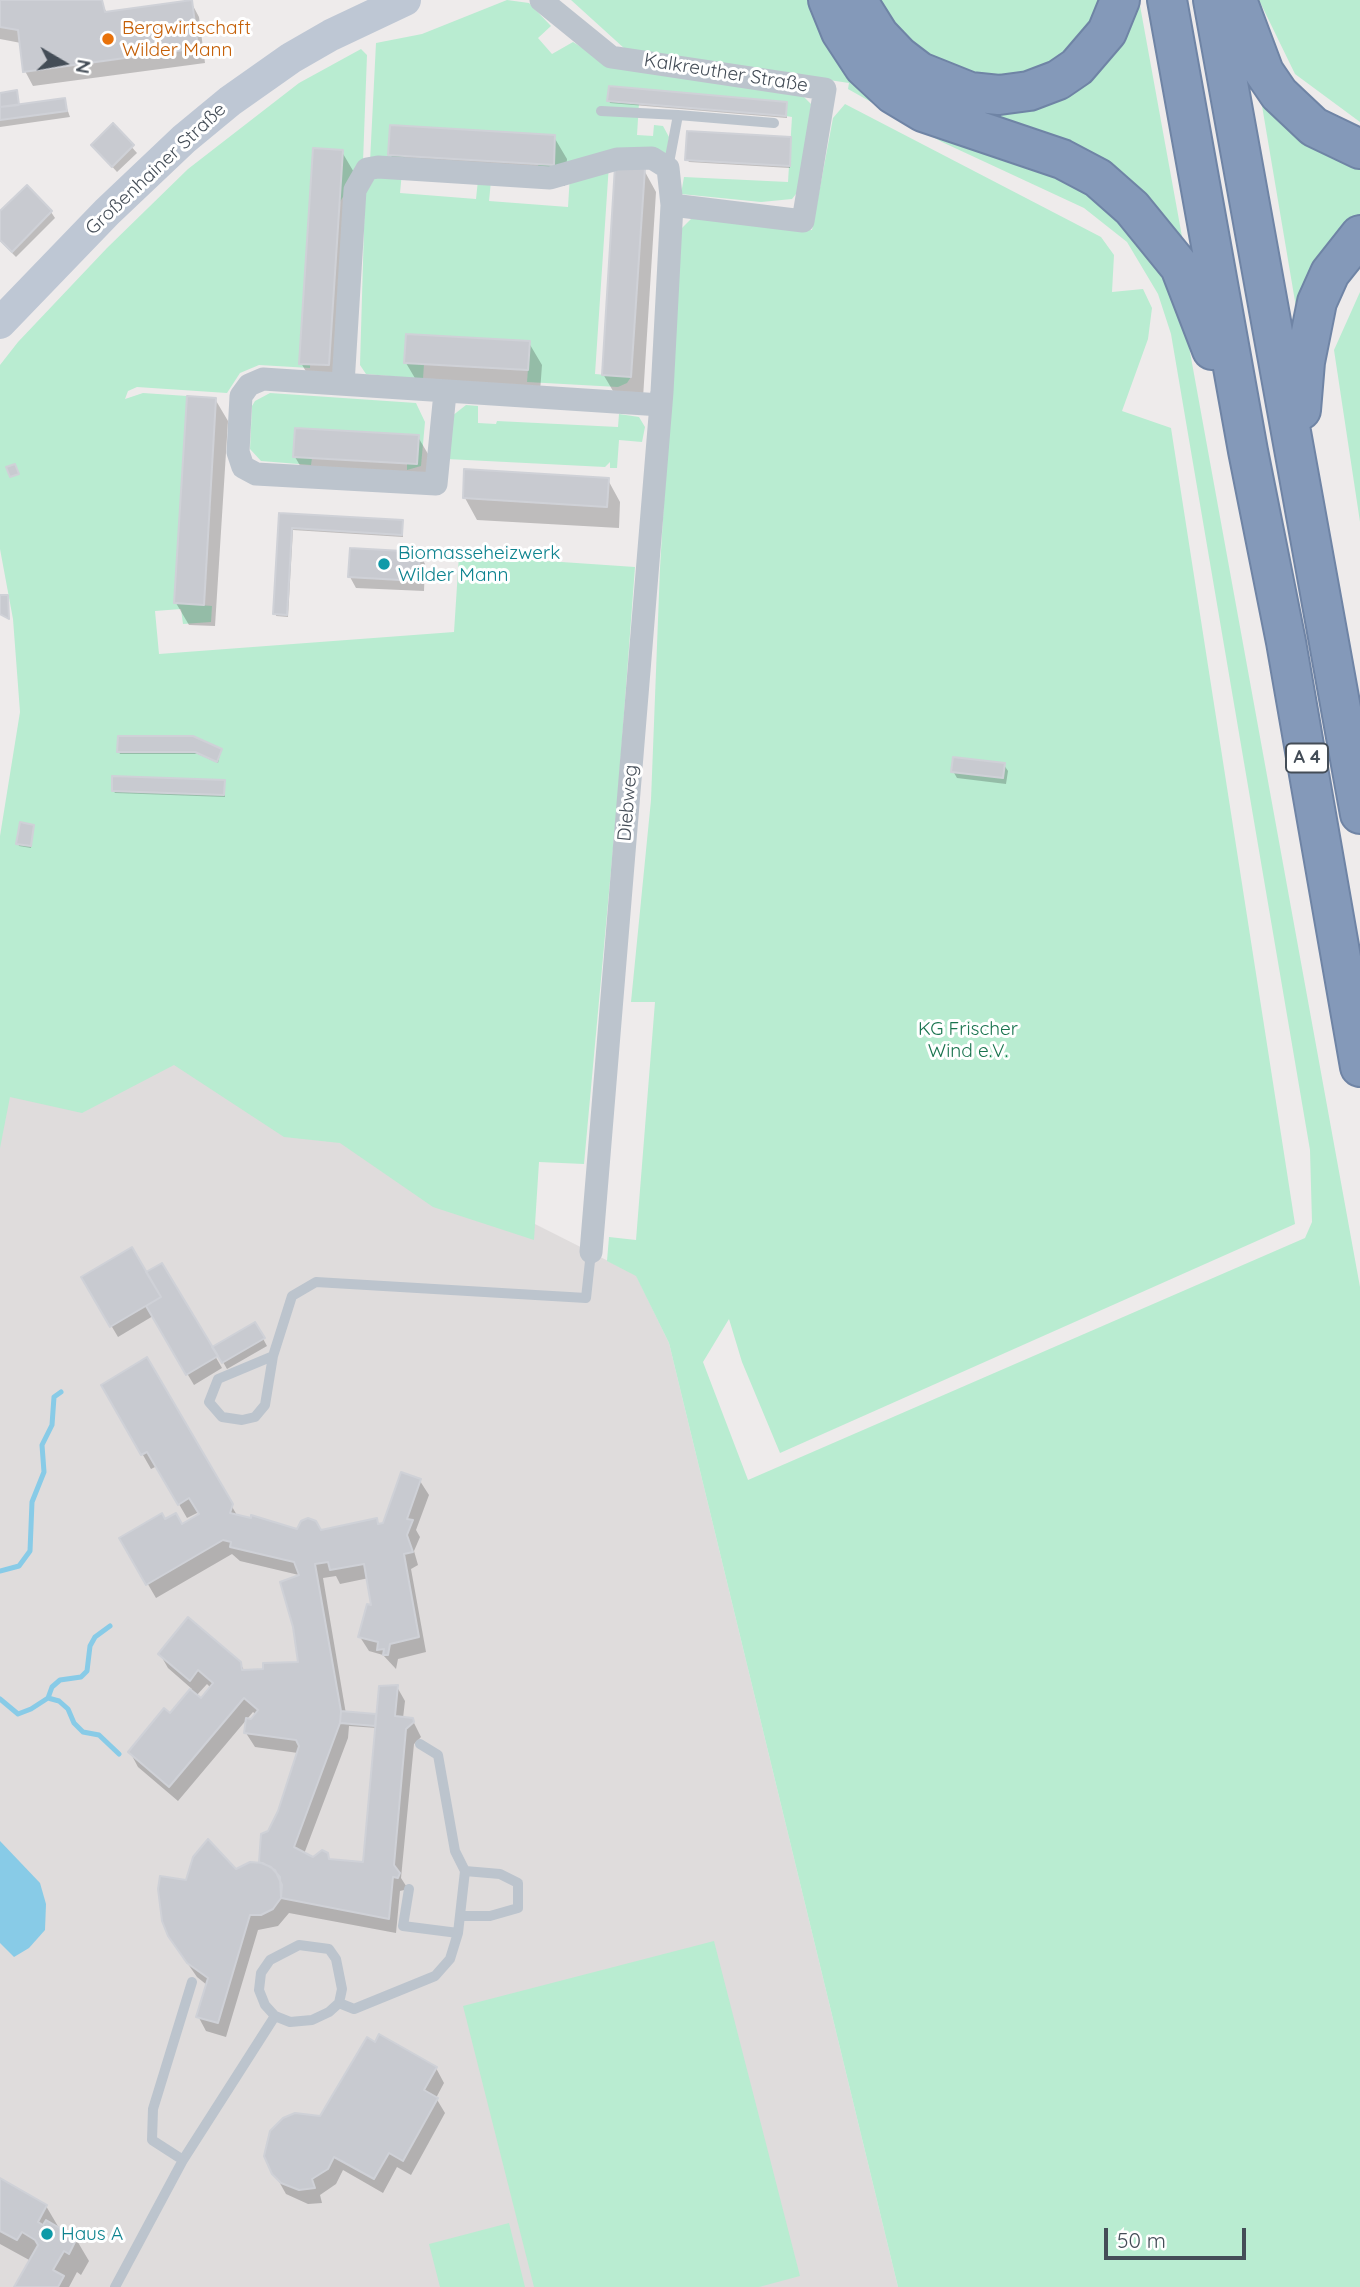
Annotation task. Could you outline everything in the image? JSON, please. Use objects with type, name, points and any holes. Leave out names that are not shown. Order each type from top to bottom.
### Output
[{"type":"highway","points":[[828,0],[841,32],[864,67],[893,94],[923,112],[1062,159],[1098,178],[1132,208],[1180,267],[1248,451]]},
{"type":"highway","points":[[857,0],[879,35],[899,56],[920,72],[970,92],[999,95],[1030,91],[1058,80],[1077,67],[1107,32],[1120,0]]},
{"type":"highway","name":"A 4","points":[[1167,0],[1248,451],[1286,642],[1360,1067]]},
{"type":"highway","name":"A 4","points":[[1213,0],[1360,814]]},
{"type":"highway","points":[[1237,0],[1265,72],[1279,94],[1314,128],[1360,149]]},
{"type":"highway","points":[[1298,472],[1304,373],[1317,302],[1330,273],[1360,235]]},
{"type":"main road","name":"Großenhainer Straße","points":[[0,323],[107,212],[184,139],[230,101],[311,47],[405,0]]},
{"type":"street","points":[[541,0],[611,57]]},
{"type":"street","points":[[564,0],[611,57]]},
{"type":"street","name":"Kalkreuther Straße","points":[[611,57],[632,58],[825,89],[803,221],[671,205]]},
{"type":"street","points":[[343,384],[355,190],[367,169],[550,178],[617,159],[652,158],[668,168],[671,205],[661,405],[444,393],[263,379],[249,385],[241,396],[238,452],[243,467],[256,474],[436,484],[444,393]]},
{"type":"street","name":"Diebweg","points":[[591,1252],[584,1200],[661,405]]},
{"type":"lane","points":[[601,111],[774,123]]},
{"type":"lane","points":[[668,168],[678,115]]},
{"type":"lane","points":[[273,1356],[218,1379],[209,1402],[222,1417],[242,1420],[255,1417],[265,1405],[273,1356],[292,1296],[316,1282],[586,1298],[591,1252]]},
{"type":"lane","points":[[339,2003],[354,2009],[435,1976],[450,1959],[462,1916],[465,1871],[455,1851],[438,1755],[420,1744]]},
{"type":"lane","points":[[462,1916],[491,1916],[518,1908],[518,1883],[500,1874],[465,1871]]},
{"type":"lane","points":[[409,1889],[403,1926],[458,1933]]},
{"type":"lane","points":[[299,1945],[329,1949],[335,1959],[342,1989],[339,2003],[329,2012],[312,2020],[290,2022],[275,2016],[265,2005],[259,1990],[261,1973],[270,1960],[299,1945]]},
{"type":"lane","points":[[183,2160],[152,2140],[153,2109],[192,1982]]},
{"type":"lane","points":[[115,2287],[183,2160],[275,2016]]},
{"type":"shaded area","points":[[0,982],[535,1224],[636,1275],[669,1343],[898,2287],[0,2287]]},
{"type":"green space","points":[[507,0],[529,3],[551,26],[538,38],[552,54],[573,42],[604,61],[802,95],[811,104],[801,186],[796,194],[792,199],[761,202],[681,194],[684,177],[788,182],[792,117],[786,116],[787,102],[609,86],[607,101],[639,103],[637,135],[653,136],[654,125],[663,126],[669,137],[666,156],[539,173],[538,164],[554,165],[555,135],[391,125],[405,156],[404,164],[370,162],[376,43],[422,34]]},
{"type":"green space","name":"KG Frischer Wind e.V.","points":[[571,0],[816,0],[1089,187],[1162,268],[1186,330],[1360,1287],[1360,2287],[898,2287],[669,1343],[636,1276],[607,1261],[609,1237],[636,1240],[655,1002],[631,1002],[651,800],[660,568],[680,230],[696,214],[812,230],[833,118],[845,104],[1101,237],[1114,255],[1112,292],[1143,289],[1152,308],[1148,339],[1122,411],[1171,428],[1295,1224],[780,1453],[742,1362],[729,1319],[703,1362],[748,1480],[1305,1238],[1312,1222],[1310,1150],[1171,334],[1158,294],[1127,242],[1084,208],[942,142],[848,89],[849,83],[625,49]]},
{"type":"green space","points":[[878,0],[1106,0],[1085,36],[1040,75],[962,76],[907,41]]},
{"type":"green space","points":[[1135,0],[1139,0],[1185,253],[986,119],[856,20],[1010,104]]},
{"type":"green space","points":[[1259,0],[1360,0],[1360,122],[1295,74]]},
{"type":"green space","points":[[361,49],[367,55],[363,162],[340,202],[343,150],[314,148],[310,368],[259,365],[240,373],[227,393],[137,387],[128,391],[125,399],[143,393],[187,396],[174,603],[212,606],[211,622],[183,624],[181,609],[155,611],[159,654],[454,632],[459,555],[635,567],[618,794],[584,1164],[539,1162],[534,1240],[433,1207],[340,1143],[284,1137],[174,1065],[82,1113],[10,1097],[0,1148],[0,836],[20,712],[13,619],[0,549],[0,365],[18,342],[107,248],[188,169],[299,83]]},
{"type":"green space","points":[[1259,88],[1360,161],[1360,221],[1299,325]]},
{"type":"green space","points":[[609,164],[595,374],[631,377],[627,383],[618,387],[527,382],[530,341],[406,334],[404,363],[424,364],[423,379],[366,374],[360,365],[365,194],[375,177],[402,172],[400,193],[476,199],[478,180],[491,181],[489,201],[568,207],[570,175]]},
{"type":"green space","points":[[1360,292],[1360,522],[1334,350]]},
{"type":"green space","points":[[270,393],[416,403],[425,422],[421,466],[407,470],[407,464],[417,464],[419,435],[295,428],[293,457],[312,458],[311,465],[261,461],[250,449],[252,406],[255,401]]},
{"type":"green space","points":[[466,405],[478,406],[478,423],[496,424],[497,421],[618,427],[619,414],[639,417],[645,427],[642,442],[619,440],[617,468],[610,468],[610,462],[605,467],[447,459],[452,416]]},
{"type":"green space","points":[[714,1941],[800,2276],[759,2287],[534,2287],[463,2006]]},
{"type":"green space","points":[[509,2223],[525,2287],[440,2287],[429,2244]]},
{"type":"water","points":[[0,1841],[40,1883],[46,1904],[45,1930],[29,1948],[14,1957],[0,1943]]},
{"type":"building","name":"Bergwirtschaft Wilder Mann","points":[[0,0],[102,0],[105,12],[192,0],[198,48],[23,72],[18,30],[0,27]]},
{"type":"building","points":[[609,86],[787,102],[786,116],[607,101]]},
{"type":"building","points":[[17,90],[19,105],[0,107],[0,93]]},
{"type":"building","points":[[65,98],[67,111],[0,120],[0,107]]},
{"type":"building","points":[[113,123],[134,145],[112,167],[91,145]]},
{"type":"building","points":[[390,125],[555,135],[554,165],[388,155]]},
{"type":"building","points":[[687,131],[791,137],[790,166],[685,160]]},
{"type":"building","points":[[313,148],[343,150],[329,365],[299,364]]},
{"type":"building","points":[[615,166],[645,168],[631,377],[602,375]]},
{"type":"building","points":[[27,185],[52,211],[12,252],[0,240],[0,211]]},
{"type":"building","points":[[406,334],[530,341],[528,370],[404,363]]},
{"type":"building","points":[[187,396],[216,398],[204,605],[174,603]]},
{"type":"building","points":[[295,428],[419,435],[417,464],[293,457]]},
{"type":"building","points":[[15,464],[19,474],[10,477],[6,467]]},
{"type":"building","points":[[464,469],[609,478],[607,507],[463,498]]},
{"type":"building","points":[[279,513],[403,520],[402,535],[292,528],[287,615],[273,614]]},
{"type":"building","name":"Biomasseheizwerk Wilder Mann","points":[[350,548],[420,552],[418,581],[348,577]]},
{"type":"building","points":[[0,595],[8,595],[9,619],[0,614]]},
{"type":"building","points":[[118,736],[193,736],[222,749],[217,762],[195,752],[117,752]]},
{"type":"building","points":[[953,757],[1005,763],[1003,778],[951,772]]},
{"type":"building","points":[[112,776],[225,780],[224,795],[112,791]]},
{"type":"building","points":[[20,822],[34,825],[31,846],[16,844]]},
{"type":"building","points":[[132,1247],[161,1297],[110,1327],[81,1277]]},
{"type":"building","points":[[162,1263],[218,1356],[186,1375],[146,1306],[161,1297],[146,1272]]},
{"type":"building","points":[[255,1322],[265,1338],[222,1363],[212,1347]]},
{"type":"building","points":[[147,1357],[233,1504],[230,1513],[251,1518],[251,1515],[297,1529],[301,1521],[308,1518],[316,1521],[321,1530],[377,1518],[378,1524],[383,1523],[401,1472],[421,1479],[407,1519],[413,1520],[407,1535],[413,1552],[404,1554],[419,1637],[390,1644],[388,1655],[383,1655],[384,1649],[377,1650],[378,1642],[358,1637],[367,1604],[371,1605],[364,1564],[330,1570],[328,1562],[315,1564],[341,1711],[340,1723],[294,1847],[313,1857],[322,1850],[328,1853],[329,1859],[363,1862],[379,1686],[398,1685],[395,1716],[413,1718],[414,1722],[406,1729],[394,1865],[400,1873],[398,1878],[393,1877],[389,1919],[281,1898],[280,1877],[271,1867],[259,1862],[261,1834],[268,1831],[278,1811],[299,1746],[296,1740],[244,1733],[246,1718],[251,1719],[258,1710],[244,1698],[169,1787],[128,1752],[164,1708],[170,1713],[190,1689],[201,1698],[213,1683],[198,1670],[190,1681],[158,1654],[188,1617],[241,1662],[242,1670],[263,1669],[263,1663],[298,1662],[293,1627],[280,1582],[299,1575],[294,1562],[230,1547],[231,1542],[223,1540],[146,1585],[119,1538],[162,1513],[165,1519],[176,1513],[182,1524],[199,1514],[189,1498],[178,1505],[147,1452],[141,1455],[101,1385]]},
{"type":"building","points":[[341,1711],[376,1714],[375,1726],[340,1723]]},
{"type":"building","points":[[208,1839],[236,1869],[250,1862],[263,1863],[275,1870],[282,1885],[281,1898],[273,1909],[261,1915],[250,1915],[218,2023],[196,2017],[208,1978],[187,1963],[168,1936],[162,1921],[158,1889],[160,1876],[186,1880],[193,1857]]},
{"type":"building","points":[[379,2034],[437,2067],[424,2090],[438,2098],[403,2161],[389,2153],[374,2179],[334,2157],[328,2169],[312,2179],[315,2188],[299,2190],[281,2183],[272,2174],[264,2156],[270,2131],[283,2118],[295,2113],[320,2116],[367,2037],[375,2042]]},
{"type":"building","name":"Haus A","points":[[0,2178],[47,2205],[38,2222],[43,2225],[46,2220],[77,2238],[69,2254],[64,2251],[53,2270],[64,2276],[58,2287],[14,2287],[38,2245],[22,2232],[17,2240],[0,2231]]},
{"type":"waterway","points":[[0,1571],[19,1566],[30,1551],[32,1502],[44,1472],[42,1445],[52,1425],[54,1397],[61,1392]]},
{"type":"waterway","points":[[48,1698],[52,1687],[60,1680],[81,1677],[87,1671],[90,1646],[95,1637],[110,1626]]},
{"type":"waterway","points":[[0,1699],[18,1714],[48,1698],[59,1701],[68,1709],[74,1723],[83,1732],[99,1735],[119,1754]]},
{"type":"place","name":"Bergwirtschaft Wilder Mann","points":[[108,39]]},
{"type":"place","name":"Biomasseheizwerk Wilder Mann","points":[[384,564]]},
{"type":"place","name":"Haus A","points":[[47,2234]]}]
